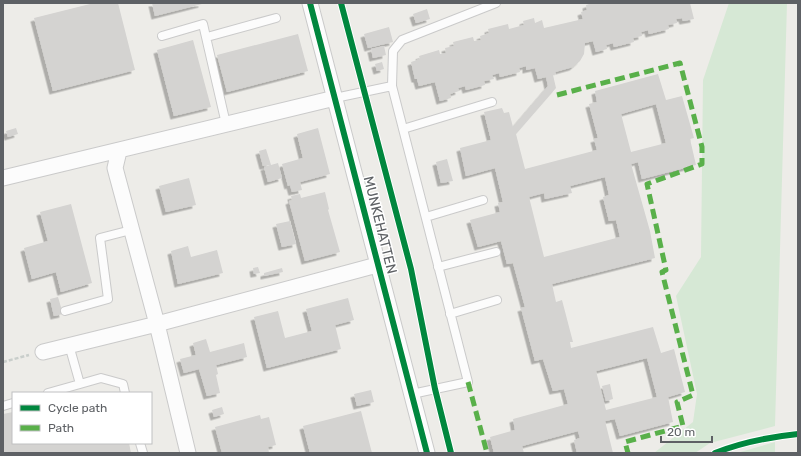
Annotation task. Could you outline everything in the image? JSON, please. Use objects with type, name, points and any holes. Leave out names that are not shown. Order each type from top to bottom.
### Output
[{"type":"street","name":"MUNKEHATTEN","points":[[310,3],[427,453]]},
{"type":"street","points":[[3,178],[335,98]]},
{"type":"street","points":[[119,151],[115,168],[157,324],[188,453]]},
{"type":"street","name":"MUNKEHATTEN","points":[[43,352],[157,324],[377,265]]},
{"type":"lane","points":[[412,394],[468,382],[392,86],[393,51],[402,40],[496,3]]},
{"type":"lane","points":[[207,38],[276,18]]},
{"type":"lane","points":[[162,36],[203,24],[226,124]]},
{"type":"lane","points":[[335,98],[392,86]]},
{"type":"lane","points":[[403,129],[492,102]]},
{"type":"lane","points":[[426,218],[483,200]]},
{"type":"lane","points":[[66,311],[108,299],[100,238],[131,230]]},
{"type":"lane","points":[[438,267],[496,252]]},
{"type":"lane","points":[[450,314],[497,300]]},
{"type":"lane","points":[[69,345],[80,384]]},
{"type":"lane","points":[[52,392],[101,378],[123,384],[125,392]]},
{"type":"path","points":[[3,362],[43,352]]},
{"type":"green space","points":[[729,3],[787,3],[775,426],[710,443],[695,453],[654,453],[693,422],[697,394],[676,296],[701,257],[703,80]]},
{"type":"green space","points":[[775,442],[775,453],[737,453]]},
{"type":"building","points":[[94,3],[118,3],[135,70],[53,91],[34,18]]},
{"type":"building","points":[[152,3],[202,3],[202,4],[155,16]]},
{"type":"building","points":[[592,3],[690,3],[694,19],[683,21],[682,18],[676,19],[677,23],[668,25],[669,29],[649,34],[648,30],[641,32],[642,36],[633,38],[634,42],[614,47],[613,43],[606,45],[607,49],[596,52],[593,41],[585,43],[584,54],[580,61],[573,67],[555,72],[556,74],[553,75],[556,88],[516,134],[525,169],[597,150],[594,139],[598,138],[589,104],[597,102],[595,91],[658,74],[666,100],[682,96],[694,138],[690,139],[696,165],[642,179],[638,162],[631,164],[650,231],[655,258],[552,284],[556,302],[562,300],[573,342],[570,342],[571,348],[653,327],[661,353],[674,349],[685,392],[668,397],[673,422],[620,436],[615,419],[605,421],[613,453],[577,453],[574,440],[580,438],[578,431],[522,446],[524,453],[494,453],[490,437],[515,430],[513,419],[568,404],[564,389],[553,391],[543,359],[535,361],[521,308],[525,307],[513,263],[507,264],[501,241],[478,247],[470,220],[500,212],[498,203],[503,202],[495,168],[466,176],[460,148],[491,140],[484,112],[502,108],[504,113],[509,112],[513,127],[548,86],[546,77],[538,79],[535,68],[526,70],[526,66],[519,68],[520,72],[500,77],[499,73],[492,75],[494,79],[484,81],[485,85],[466,90],[465,86],[458,88],[459,91],[450,94],[451,98],[440,101],[435,82],[419,86],[417,79],[415,79],[411,62],[420,59],[419,56],[439,50],[440,54],[446,53],[445,48],[454,46],[453,42],[473,37],[474,41],[481,40],[480,36],[489,33],[488,29],[508,24],[509,29],[524,25],[523,21],[534,18],[535,23],[542,20],[544,28],[583,19],[581,12],[587,10],[586,5]],"holes":[[[656,104],[666,143],[631,152],[621,114]],[[605,177],[609,195],[603,197],[609,221],[616,220],[620,237],[544,257],[529,197],[544,193],[545,199],[572,193],[570,186]],[[647,358],[657,397],[606,410],[596,371]]]},
{"type":"building","points":[[427,9],[430,19],[416,23],[413,14]]},
{"type":"building","points":[[389,27],[393,42],[368,48],[364,34]]},
{"type":"building","points":[[298,34],[308,71],[227,92],[217,55]]},
{"type":"building","points":[[193,40],[211,107],[174,116],[157,50]]},
{"type":"building","points":[[384,46],[386,55],[373,58],[371,49]]},
{"type":"building","points":[[382,62],[384,69],[377,71],[375,64]]},
{"type":"building","points":[[16,128],[18,134],[8,137],[6,131]]},
{"type":"building","points":[[318,128],[330,174],[300,182],[302,190],[292,192],[290,185],[288,186],[282,164],[303,158],[297,134]]},
{"type":"building","points":[[266,149],[271,165],[263,166],[259,151]]},
{"type":"building","points":[[447,159],[453,181],[441,183],[436,162]]},
{"type":"building","points":[[278,163],[282,178],[268,182],[264,167]]},
{"type":"building","points":[[189,178],[196,205],[166,212],[159,186]]},
{"type":"building","points":[[325,192],[328,210],[340,252],[305,261],[289,201],[292,200],[291,196],[300,194],[301,198]]},
{"type":"building","points":[[71,204],[92,283],[61,292],[56,272],[32,279],[24,248],[48,241],[40,212]]},
{"type":"building","points":[[290,221],[296,244],[282,247],[276,224]]},
{"type":"building","points":[[188,246],[191,257],[217,250],[223,273],[178,284],[171,251]]},
{"type":"building","points":[[258,267],[260,273],[254,274],[253,268]]},
{"type":"building","points":[[282,268],[283,272],[264,276],[264,273]]},
{"type":"building","points":[[58,297],[63,314],[54,316],[50,299]]},
{"type":"building","points":[[348,298],[354,320],[335,325],[341,349],[267,368],[254,317],[278,311],[285,338],[312,331],[306,309]]},
{"type":"building","points":[[206,339],[210,352],[244,343],[247,357],[216,365],[218,374],[216,375],[220,393],[207,396],[199,369],[184,373],[180,359],[196,355],[193,343]]},
{"type":"building","points":[[610,384],[613,399],[606,401],[602,386]]},
{"type":"building","points":[[371,390],[374,402],[357,406],[354,394]]},
{"type":"building","points":[[222,407],[224,414],[214,417],[212,410]]},
{"type":"building","points":[[361,411],[372,453],[310,453],[303,426]]},
{"type":"building","points":[[12,412],[12,444],[129,444],[131,453],[3,453],[3,414]]},
{"type":"building","points":[[260,415],[261,419],[269,417],[276,445],[268,447],[269,453],[222,453],[215,427]]},
{"type":"marked path","points":[[557,95],[680,63],[702,147],[702,164],[647,184],[666,270],[662,272],[693,395],[677,402],[683,426],[625,442],[628,453]]},
{"type":"marked path","points":[[468,382],[487,453]]},
{"type":"cycle path","points":[[310,3],[427,453]]},
{"type":"cycle path","points":[[341,3],[411,269],[435,389],[451,453]]},
{"type":"cycle path","points":[[715,453],[756,440],[798,434]]}]
